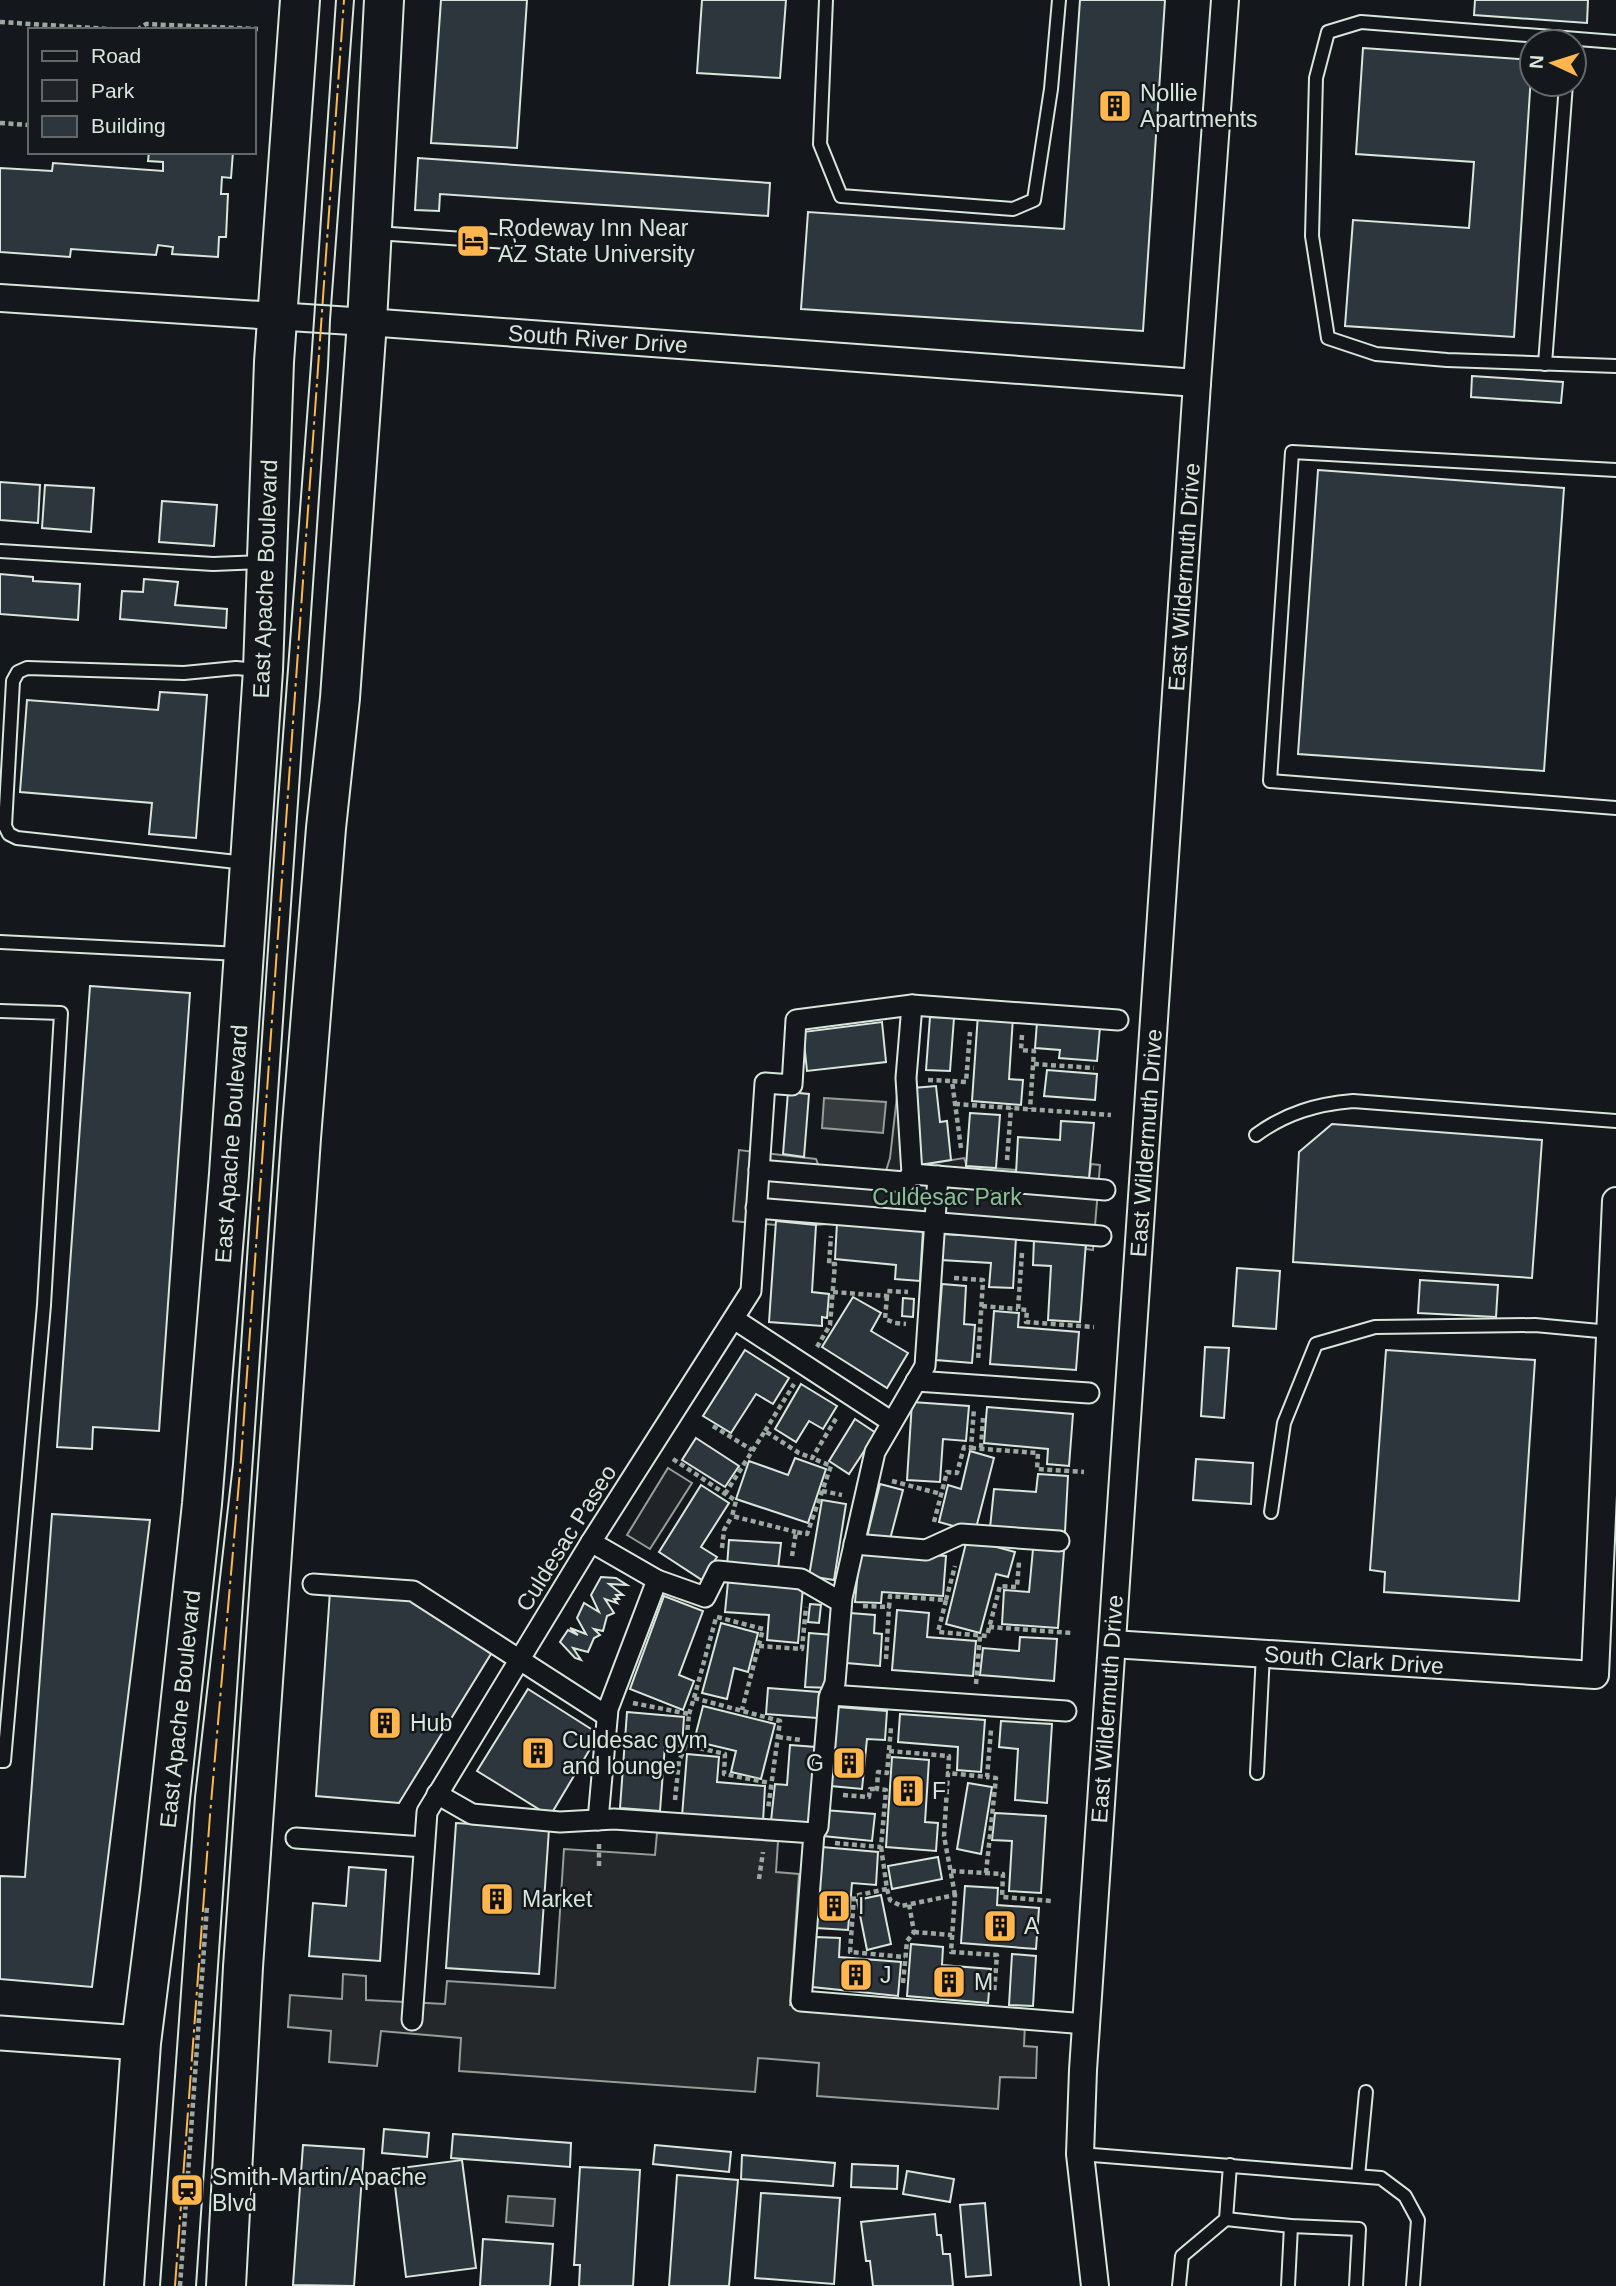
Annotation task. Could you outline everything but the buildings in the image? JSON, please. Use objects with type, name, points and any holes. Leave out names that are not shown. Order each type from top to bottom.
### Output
[{"type":"main road","name":"East Apache Boulevard","points":[[124,2286],[141,2043],[202,1504],[229,1174],[263,670],[274,362],[300,0]]},
{"type":"main road","points":[[226,2286],[243,1967],[300,1152],[326,828],[340,698],[367,322],[384,0]]},
{"type":"street","name":"East Wildermuth Drive","points":[[1095,2286],[1080,2154],[1086,2024],[1224,0]]},
{"type":"street","name":"South River Drive","points":[[0,298],[1196,383]]},
{"type":"street","points":[[759,1170],[905,1182],[912,1174],[906,1078],[912,1005],[1118,1020]]},
{"type":"street","name":"Culdesac Paseo","points":[[412,2020],[427,1812],[591,1542],[751,1291],[765,1083],[792,1085],[796,1020],[912,1005]]},
{"type":"street","points":[[912,1174],[1105,1190]]},
{"type":"street","points":[[938,1176],[925,1366],[876,1452],[854,1544],[834,1598],[835,1683],[831,1695],[818,1827],[814,1833],[801,2001],[1086,2024]]},
{"type":"street","points":[[1610,1332],[1616,1201]]},
{"type":"street","points":[[756,1208],[1101,1236]]},
{"type":"street","points":[[734,1319],[892,1422]]},
{"type":"street","name":"South Clark Drive","points":[[1112,1644],[1595,1675],[1610,1332]]},
{"type":"street","points":[[916,1381],[1089,1393]]},
{"type":"street","points":[[854,1544],[926,1550],[961,1534],[1059,1541]]},
{"type":"street","points":[[591,1542],[657,1580],[705,1597],[718,1571],[802,1579],[834,1598]]},
{"type":"street","points":[[598,1820],[609,1707],[657,1580]]},
{"type":"street","points":[[313,1584],[413,1591],[520,1660],[609,1707]]},
{"type":"street","points":[[831,1695],[1066,1711]]},
{"type":"street","points":[[437,1794],[472,1814],[560,1822],[614,1819],[814,1833]]},
{"type":"street","points":[[296,1838],[424,1847]]},
{"type":"street","points":[[0,2034],[141,2043]]},
{"type":"lane","points":[[826,0],[820,144],[841,196],[897,198],[1013,209],[1034,200],[1051,89],[1059,0]]},
{"type":"lane","points":[[1518,36],[1361,22],[1328,32],[1316,78],[1312,236],[1328,338],[1376,354],[1447,360],[1616,366]]},
{"type":"lane","points":[[1588,41],[1616,42]]},
{"type":"lane","points":[[1545,363],[1565,98]]},
{"type":"lane","points":[[372,233],[508,242]]},
{"type":"lane","points":[[1616,470],[1292,452],[1270,781],[1616,808]]},
{"type":"lane","points":[[0,551],[213,564],[267,561]]},
{"type":"lane","points":[[250,863],[17,838],[9,834],[5,826],[13,681],[18,672],[27,668],[184,673],[236,668],[263,670]]},
{"type":"lane","points":[[0,942],[244,954]]},
{"type":"lane","points":[[0,1011],[61,1013],[44,1305],[4,1761],[0,1761]]},
{"type":"lane","points":[[1256,1135],[1276,1120],[1304,1109],[1326,1103],[1353,1101],[1616,1121]]},
{"type":"lane","points":[[1271,1512],[1284,1423],[1316,1343],[1375,1326],[1535,1325],[1610,1332]]},
{"type":"lane","points":[[1257,1773],[1263,1654]]},
{"type":"lane","points":[[1358,2176],[1366,2092]]},
{"type":"lane","points":[[1080,2154],[1381,2178],[1405,2196],[1418,2220],[1413,2286]]},
{"type":"lane","points":[[1179,2286],[1182,2256],[1226,2219],[1230,2165]]},
{"type":"lane","points":[[1226,2219],[1291,2226],[1359,2229],[1356,2286]]},
{"type":"lane","points":[[1288,2286],[1291,2226]]},
{"type":"path","points":[[0,24],[83,28]]},
{"type":"path","points":[[141,28],[146,24],[236,28]]},
{"type":"path","points":[[0,123],[28,125]]},
{"type":"path","points":[[961,1148],[952,1082],[966,1083],[970,1021]]},
{"type":"path","points":[[1022,1030],[1021,1050],[1034,1051],[1030,1109]]},
{"type":"path","points":[[1034,1064],[1094,1068]]},
{"type":"path","points":[[955,1104],[1111,1115]]},
{"type":"path","points":[[1006,1182],[1011,1108]]},
{"type":"path","points":[[725,1494],[830,1325],[835,1265],[829,1264],[832,1214]]},
{"type":"path","points":[[1018,1309],[1022,1250]]},
{"type":"path","points":[[906,1324],[885,1319],[887,1291],[930,1294]]},
{"type":"path","points":[[833,1292],[887,1296]]},
{"type":"path","points":[[982,1306],[1027,1310],[1026,1322],[1094,1327]]},
{"type":"path","points":[[812,1458],[837,1417]]},
{"type":"path","points":[[981,1448],[983,1418]]},
{"type":"path","points":[[713,1426],[752,1450]]},
{"type":"path","points":[[732,1516],[807,1534],[831,1466],[799,1453],[765,1430]]},
{"type":"path","points":[[653,1446],[736,1501],[724,1530],[721,1556]]},
{"type":"path","points":[[971,1448],[1038,1453],[1037,1469],[1084,1472]]},
{"type":"path","points":[[892,1481],[941,1494]]},
{"type":"path","points":[[822,1491],[843,1495]]},
{"type":"path","points":[[789,1578],[796,1531]]},
{"type":"path","points":[[955,1566],[938,1632],[987,1636],[1000,1586],[1017,1587],[1021,1538]]},
{"type":"path","points":[[886,1659],[890,1596],[946,1600]]},
{"type":"path","points":[[759,1646],[802,1649],[807,1600],[823,1601],[834,1598],[851,1605],[889,1607]]},
{"type":"path","points":[[675,1800],[679,1761],[686,1745],[689,1714],[717,1617],[715,1611]]},
{"type":"path","points":[[717,1617],[763,1629],[742,1710]]},
{"type":"path","points":[[989,1627],[1072,1633]]},
{"type":"path","points":[[980,1636],[987,1777]]},
{"type":"path","points":[[686,1745],[725,1754],[723,1774],[770,1783],[780,1721],[694,1698]]},
{"type":"path","points":[[609,1707],[689,1714]]},
{"type":"path","points":[[877,1789],[878,1772],[887,1773],[891,1728]]},
{"type":"path","points":[[778,1737],[803,1740]]},
{"type":"path","points":[[889,1751],[949,1756],[944,1836],[955,1895],[951,1952],[997,1955],[994,1998]]},
{"type":"path","points":[[948,1773],[996,1778],[986,1873]]},
{"type":"path","points":[[821,1793],[869,1797],[870,1789],[886,1790],[881,1847],[890,1900],[901,1906],[955,1895]]},
{"type":"path","points":[[834,1843],[881,1847]]},
{"type":"path","points":[[951,1871],[1003,1874],[1002,1897],[1052,1901]]},
{"type":"path","points":[[887,1889],[854,1896],[850,1952],[905,1957]]},
{"type":"path","points":[[909,1904],[914,1932]]},
{"type":"path","points":[[180,2286],[207,1906]]},
{"type":"path","points":[[914,1932],[952,1934]]},
{"type":"path","points":[[903,1983],[906,1941],[914,1932]]},
{"type":"green space","name":"Culdesac Park","points":[[898,1087],[920,1165],[964,1158],[967,1166],[1016,1170],[1016,1173],[1089,1178],[1091,1164],[1100,1165],[1093,1250],[1086,1249],[1086,1243],[943,1234],[941,1260],[921,1258],[837,1223],[816,1225],[777,1221],[776,1225],[733,1221],[739,1150],[816,1159],[821,1172],[884,1177],[890,1158]]},
{"type":"green space","points":[[668,1468],[692,1483],[650,1549],[627,1535]]},
{"type":"shaded area","points":[[824,1098],[886,1102],[883,1133],[822,1128]]},
{"type":"shaded area","points":[[657,1833],[778,1841],[776,1872],[799,1874],[790,2005],[1025,2023],[1024,2046],[1037,2047],[1036,2078],[1000,2077],[998,2109],[817,2096],[819,2063],[758,2058],[755,2092],[459,2071],[461,2038],[381,2031],[377,2066],[329,2062],[331,2031],[288,2027],[290,1995],[342,1999],[343,1974],[366,1976],[366,2000],[445,2004],[447,1981],[555,1988],[564,1849],[655,1855]]},
{"type":"shaded area","points":[[508,2196],[555,2199],[553,2226],[506,2222]]},
{"type":"tram line","points":[[160,2286],[195,1797],[233,1464],[336,0]]},
{"type":"tram line","points":[[196,2286],[354,0]]},
{"type":"power","points":[[175,2286],[210,1815],[241,1459],[344,0]]},
{"type":"place","name":"Nollie Apartments","points":[[1115,106]]},
{"type":"place","name":"Rodeway Inn Near AZ State University","points":[[473,241]]},
{"type":"place","name":"Hub","points":[[385,1723]]},
{"type":"place","name":"Culdesac gym and lounge","points":[[538,1753]]},
{"type":"place","name":"G","points":[[849,1763]]},
{"type":"place","name":"F","points":[[908,1791]]},
{"type":"place","name":"Market","points":[[497,1899]]},
{"type":"place","name":"I","points":[[834,1906]]},
{"type":"place","name":"A","points":[[1000,1926]]},
{"type":"place","name":"J","points":[[856,1975]]},
{"type":"place","name":"M","points":[[949,1982]]},
{"type":"place","name":"Smith-Martin/Apache Blvd","points":[[187,2190]]}]
